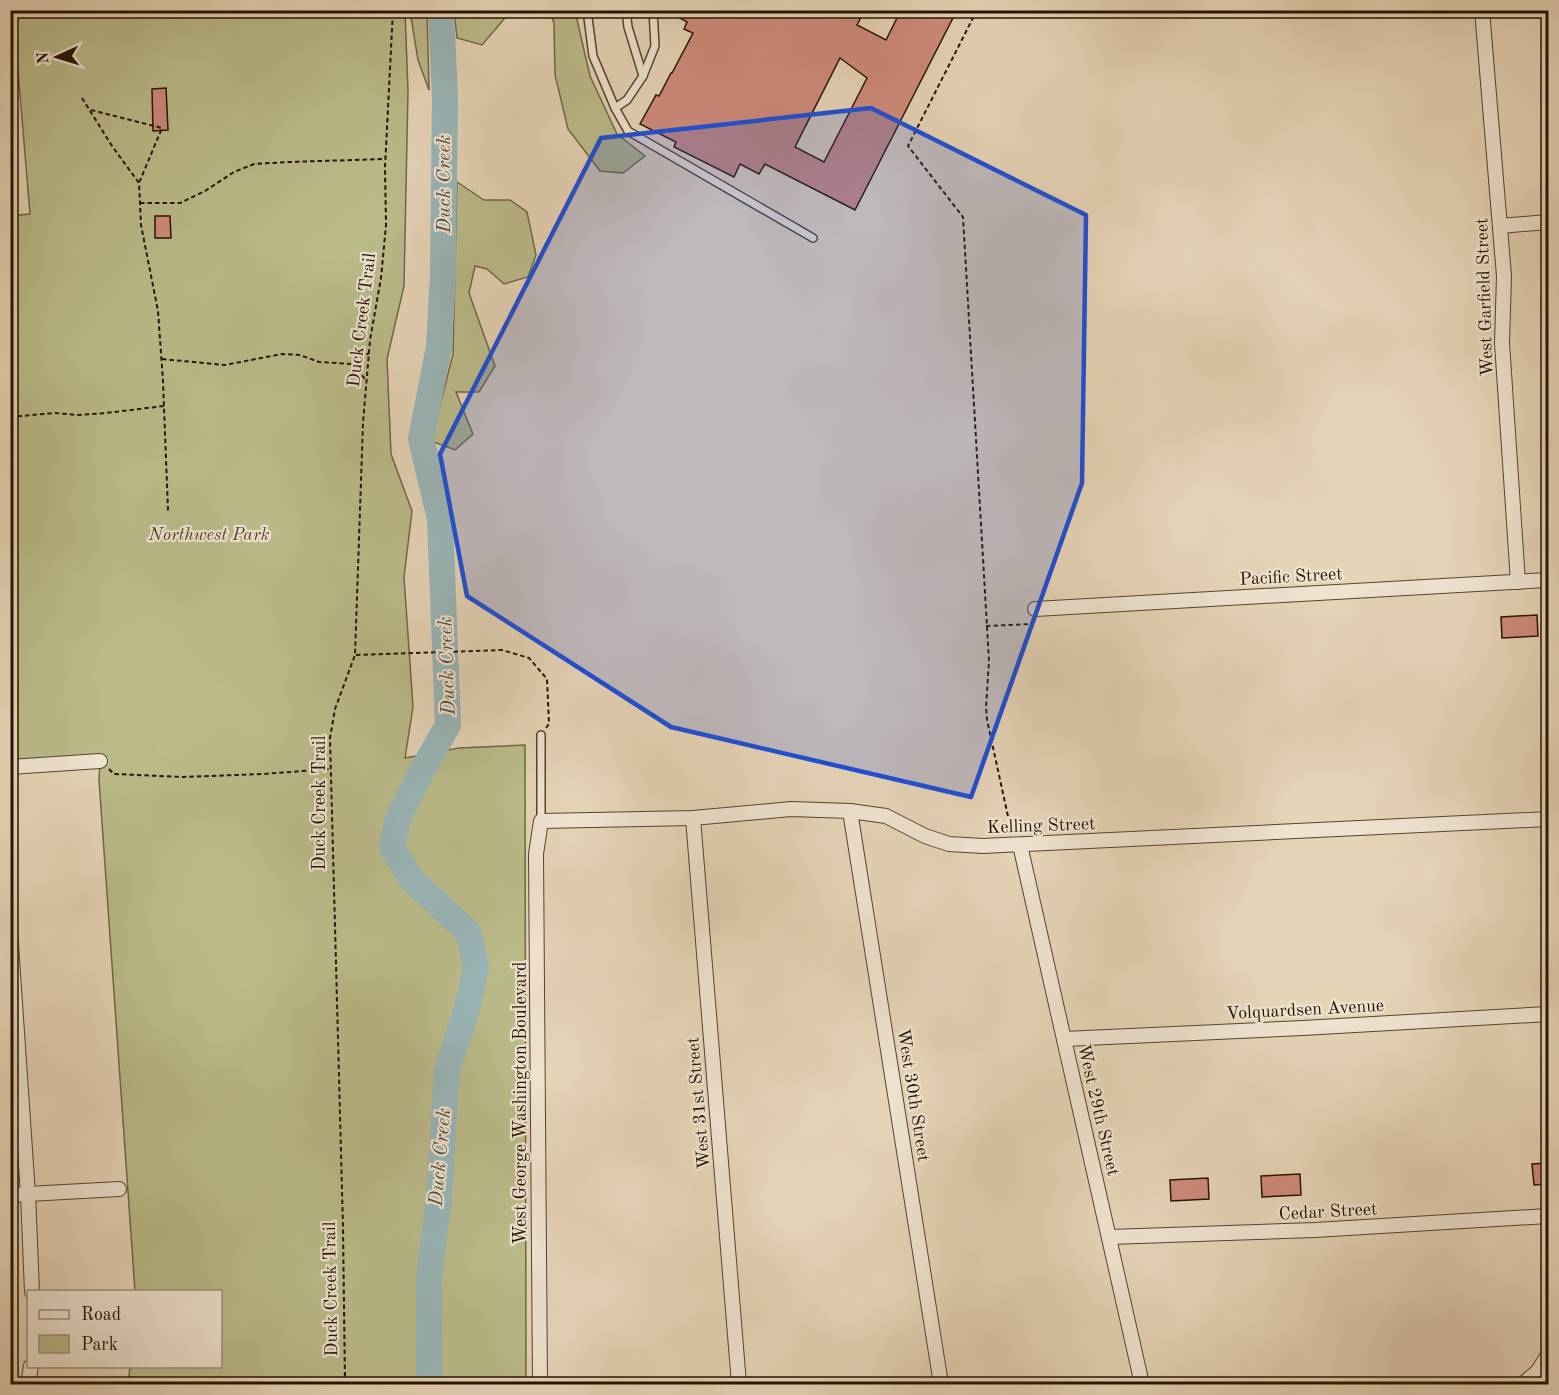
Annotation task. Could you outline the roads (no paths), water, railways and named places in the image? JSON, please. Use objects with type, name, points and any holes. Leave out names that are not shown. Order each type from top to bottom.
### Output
[{"type":"street","name":"West Garfield Street","points":[[1482,10],[1504,276],[1502,343],[1518,582]]},
{"type":"street","points":[[1500,226],[1548,222]]},
{"type":"street","name":"Pacific Street","points":[[1035,609],[1548,580]]},
{"type":"street","points":[[10,767],[100,761]]},
{"type":"street","name":"Kelling Street","points":[[541,821],[693,818],[791,809],[850,811],[886,816],[925,836],[949,844],[983,846],[1548,819]]},
{"type":"street","name":"West 30th Street","points":[[850,811],[941,1384]]},
{"type":"street","name":"West 31st Street","points":[[693,818],[739,1384]]},
{"type":"street","name":"West George Washington Boulevard","points":[[540,1384],[536,854],[541,821]]},
{"type":"street","name":"West 29th Street","points":[[1020,844],[1142,1384]]},
{"type":"street","points":[[10,930],[28,1194],[32,1290]]},
{"type":"street","name":"Volquardsen Avenue","points":[[1064,1039],[1548,1014]]},
{"type":"street","points":[[10,1195],[119,1189]]},
{"type":"street","name":"Cedar Street","points":[[1109,1237],[1316,1230],[1548,1216]]},
{"type":"street","points":[[1523,1384],[1539,1371],[1548,1355]]},
{"type":"street","points":[[28,1384],[31,1368]]},
{"type":"lane","points":[[587,10],[593,56],[615,108],[628,131],[813,238]]},
{"type":"lane","points":[[626,10],[628,27],[644,76]]},
{"type":"lane","points":[[615,108],[627,100],[644,76],[655,46],[653,10]]},
{"type":"lane","points":[[540,735],[541,821]]},
{"type":"waterway","name":"Duck Creek","points":[[429,1384],[429,1276],[439,1198],[447,1070],[468,1005],[476,966],[468,932],[412,880],[392,847],[398,818],[448,725],[440,519],[421,439],[439,347],[443,276],[445,97],[441,10]]},
{"type":"park label","name":"Northwest Park","points":[[209,534]]}]
